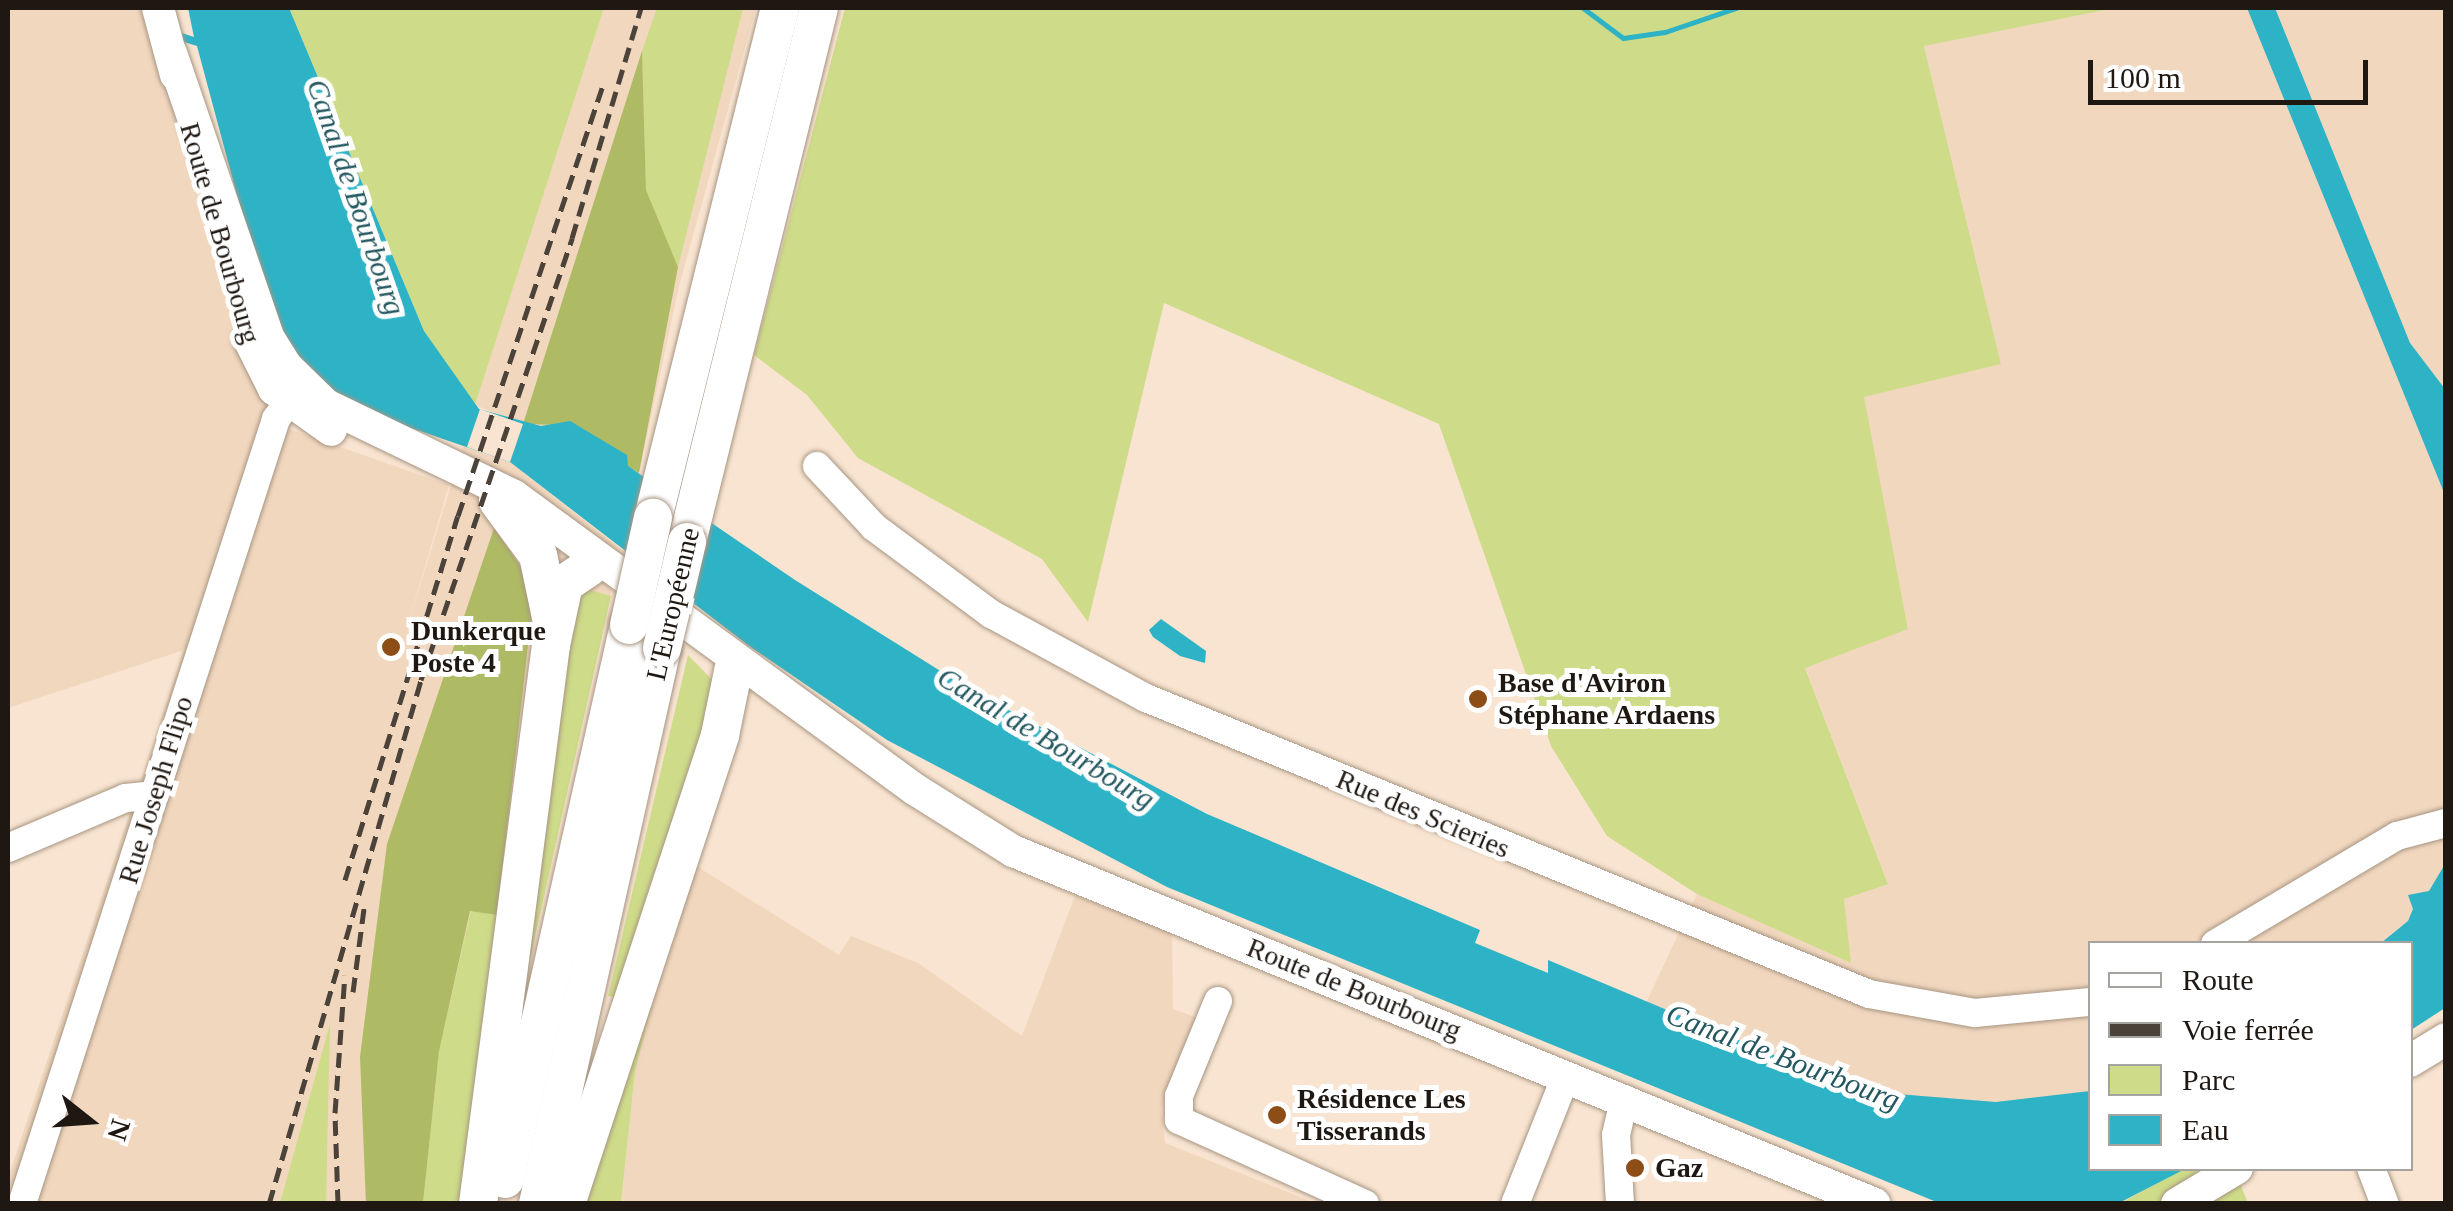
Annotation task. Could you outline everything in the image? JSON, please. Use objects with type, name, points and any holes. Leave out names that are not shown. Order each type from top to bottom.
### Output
[{"type":"highway","name":"L'Européenne","points":[[499,1204],[674,429],[780,8]]},
{"type":"highway","name":"L'Européenne","points":[[538,1204],[707,453],[819,8]]},
{"type":"highway","points":[[498,501],[543,566],[551,645]]},
{"type":"highway","points":[[478,1204],[551,645],[564,584],[603,569]]},
{"type":"highway","points":[[566,1204],[741,667]]},
{"type":"main road","name":"Route de Bourbourg","points":[[158,8],[245,330],[263,372],[294,392],[493,483],[603,569]]},
{"type":"main road","name":"Route de Bourbourg","points":[[294,392],[328,429],[451,474],[498,501],[603,569],[950,814],[1046,866],[1875,1204]]},
{"type":"main road","name":"Route de Bourbourg","points":[[741,667],[850,742]]},
{"type":"main road","points":[[2413,1059],[2446,1039]]},
{"type":"main road","points":[[2177,1204],[2231,1171]]},
{"type":"street","name":"Rue Joseph Flipo","points":[[22,1204],[154,794],[294,392]]},
{"type":"street","name":"Rue des Scieries","points":[[817,466],[874,527],[991,614],[1146,698],[1868,994],[1975,1013],[2088,1002]]},
{"type":"street","points":[[8,848],[126,798],[154,794]]},
{"type":"street","points":[[2220,941],[2398,836],[2446,823]]},
{"type":"street","points":[[1218,1001],[1179,1096],[1179,1120],[1365,1204]]},
{"type":"street","points":[[1515,1204],[1566,1076]]},
{"type":"street","points":[[1620,1204],[1616,1135],[1624,1099]]},
{"type":"street","points":[[2372,1171],[2385,1204]]},
{"type":"shaded area","points":[[8,8],[144,8],[241,349],[289,429],[449,485],[403,641],[463,446],[510,462],[621,549],[465,1203],[8,1203],[8,1178],[184,650],[8,708]]},
{"type":"shaded area","points":[[604,8],[756,8],[679,286],[639,473],[475,405]]},
{"type":"shaded area","points":[[2115,8],[2445,8],[2445,931],[2413,943],[2088,941],[2088,1123],[1960,1122],[1630,1037],[1697,894],[1850,962],[1844,899],[1888,883],[1805,667],[1908,628],[1863,397],[2001,364],[1924,45]]},
{"type":"shaded area","points":[[688,861],[839,955],[851,936],[918,963],[1022,1036],[1075,896],[1172,932],[1173,1009],[1200,1019],[1161,1108],[1165,1143],[1315,1203],[621,1204],[635,1072]]},
{"type":"green space","points":[[289,8],[604,8],[475,405],[424,331]]},
{"type":"green space","points":[[657,8],[743,8],[678,267],[646,191],[642,51]]},
{"type":"green space","points":[[845,8],[2115,8],[1924,46],[2001,364],[1864,397],[1908,629],[1805,668],[1888,884],[1844,899],[1851,963],[1697,894],[1607,836],[1551,746],[1439,424],[1164,303],[1088,622],[1042,559],[858,458],[807,395],[754,355]]},
{"type":"green space","points":[[642,51],[646,190],[678,267],[639,473],[559,425],[523,424]]},
{"type":"green space","points":[[494,528],[523,570],[533,602],[497,915],[470,911],[439,1051],[423,1203],[366,1204],[360,1057],[387,844]]},
{"type":"green space","points":[[576,586],[611,596],[503,1081]]},
{"type":"green space","points":[[688,655],[717,685],[620,998],[608,996]]},
{"type":"green space","points":[[471,911],[497,915],[460,1203],[423,1204],[439,1050]]},
{"type":"green space","points":[[665,953],[635,1072],[621,1203],[582,1204]]},
{"type":"green space","points":[[330,1024],[326,1203],[280,1203]]},
{"type":"green space","points":[[2180,1171],[2235,1171],[2248,1203],[2119,1204]]},
{"type":"water","name":"Canal de Bourbourg","points":[[188,8],[289,8],[424,331],[479,409],[541,426],[570,421],[627,455],[628,466],[795,580],[974,692],[1207,814],[1480,930],[1475,943],[1548,973],[1548,960],[1841,1083],[1885,1093],[1996,1102],[2088,1091],[2088,1171],[2181,1171],[2119,1203],[1939,1203],[1167,887],[887,740],[749,646],[510,462],[350,407],[286,351],[261,285],[197,46],[184,42],[182,33],[194,37]]},
{"type":"water","points":[[2247,8],[2275,8],[2410,343],[2445,389],[2445,495]]},
{"type":"water","points":[[1161,619],[1206,651],[1205,663],[1180,656],[1153,637],[1149,630]]},
{"type":"water","points":[[2445,864],[2445,1008],[2413,1029],[2413,941],[2383,941],[2408,921],[2413,909],[2408,895],[2429,891]]},
{"type":"pier","points":[[480,409],[523,424],[510,462],[467,447]]},
{"type":"waterway","points":[[1583,8],[1623,38],[1665,32],[1736,8]]},
{"type":"railway","points":[[269,1204],[421,680],[572,238],[641,8]]},
{"type":"railway","points":[[345,880],[458,516],[604,81]]},
{"type":"railway","points":[[353,992],[364,908]]},
{"type":"railway","points":[[338,1204],[335,1113],[345,975]]},
{"type":"place","name":"Dunkerque Poste 4","points":[[391,647]]},
{"type":"place","name":"Base d'Aviron Stéphane Ardaens","points":[[1478,699]]},
{"type":"place","name":"Résidence Les Tisserands","points":[[1277,1115]]},
{"type":"place","name":"Gaz","points":[[1635,1168]]}]
